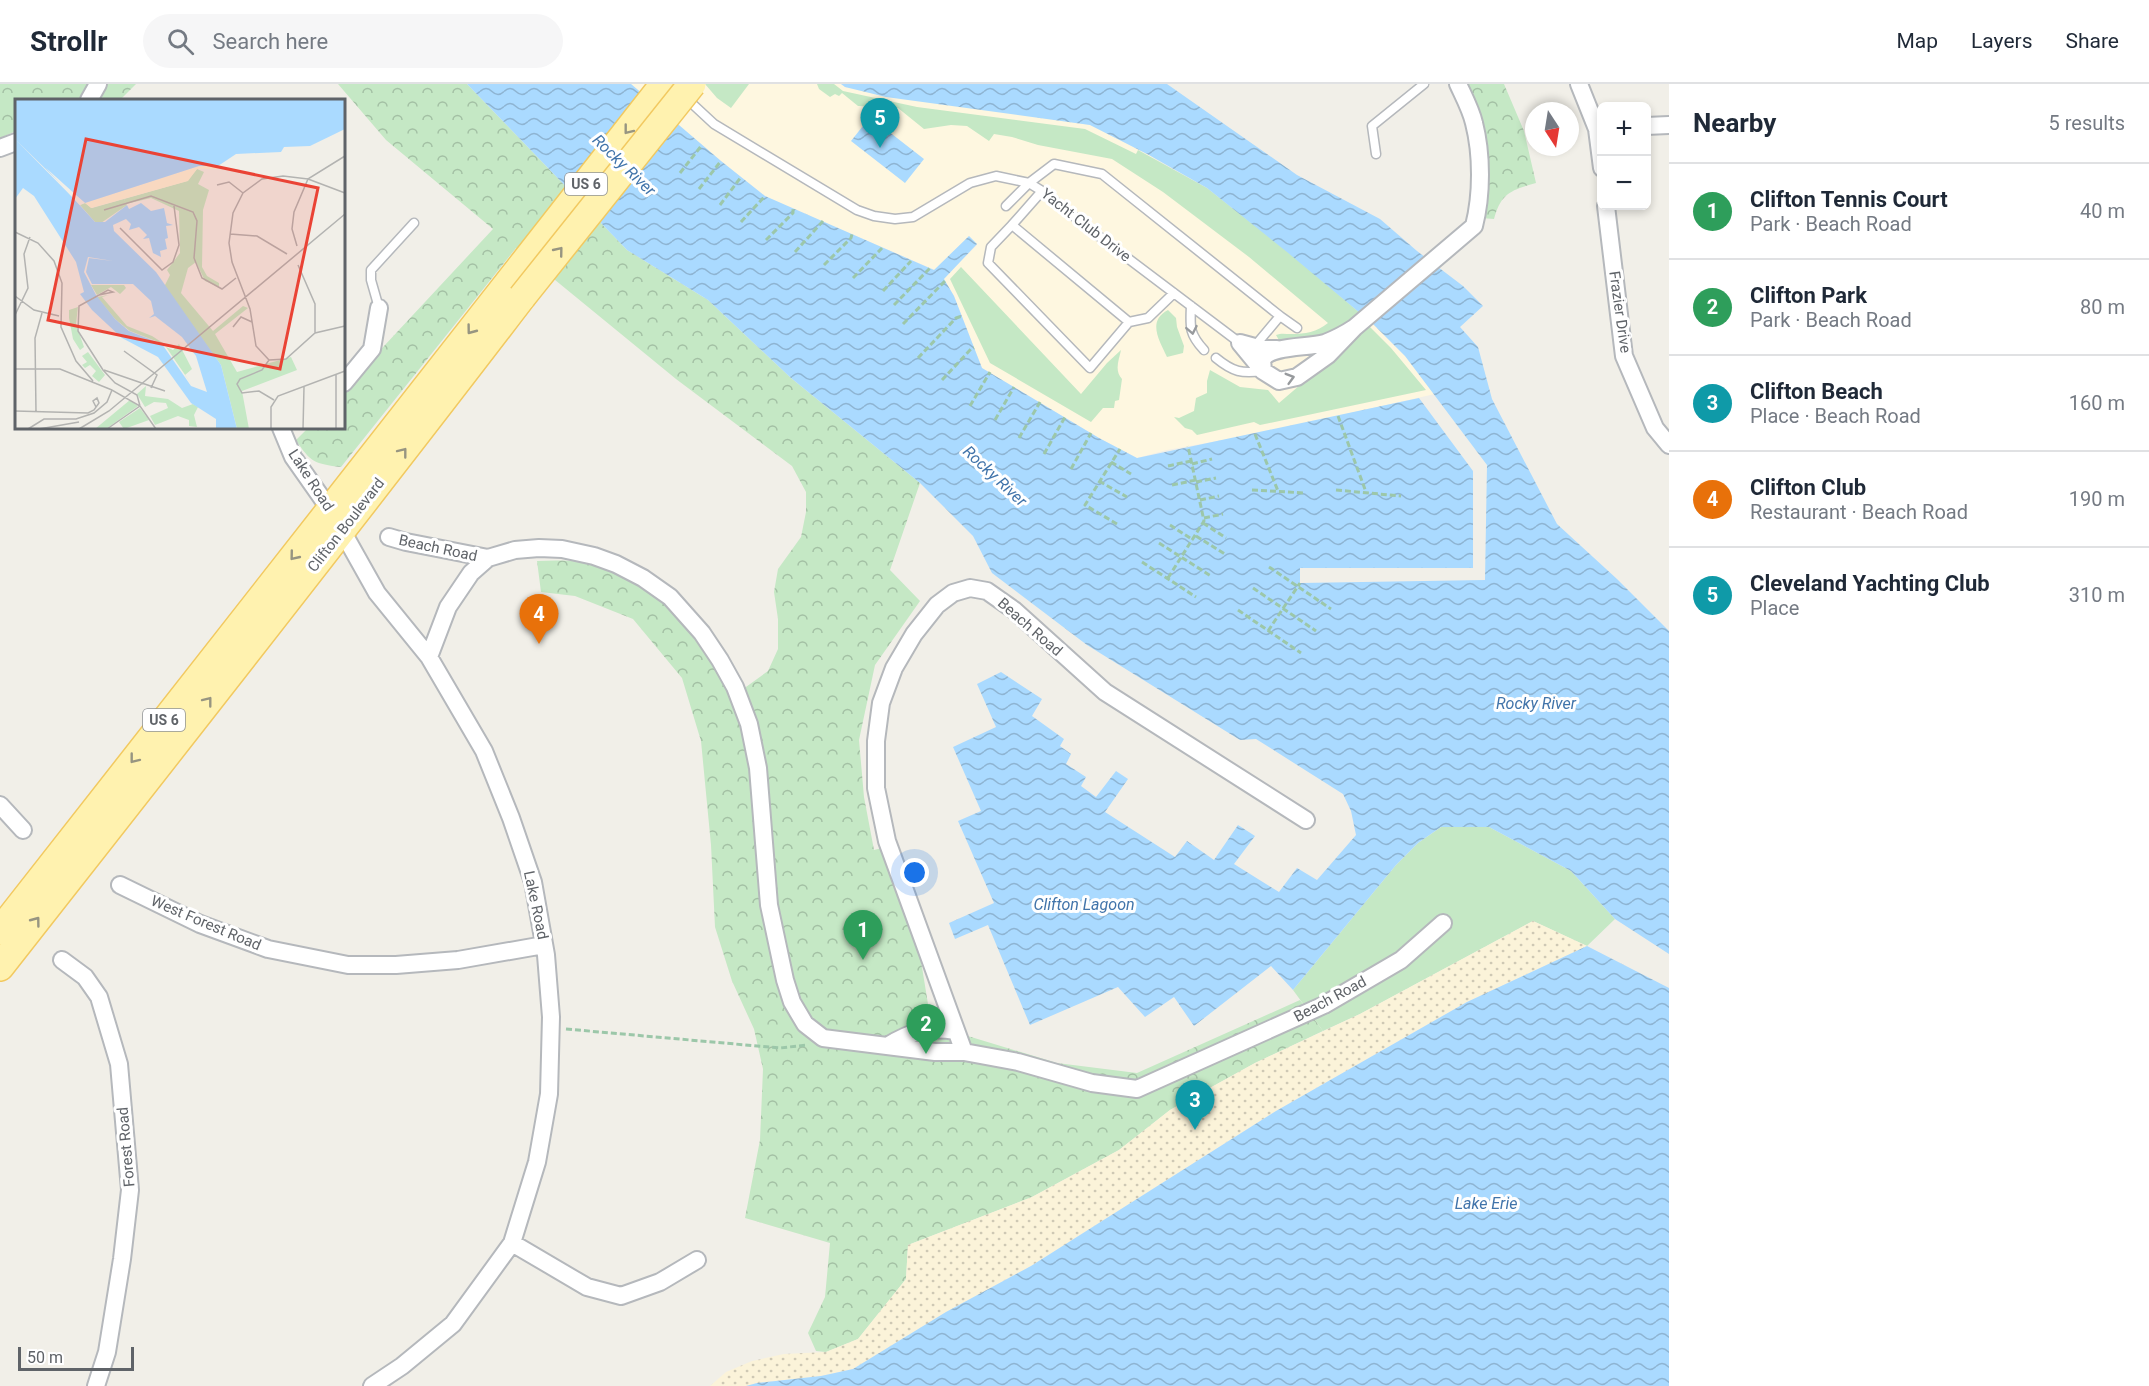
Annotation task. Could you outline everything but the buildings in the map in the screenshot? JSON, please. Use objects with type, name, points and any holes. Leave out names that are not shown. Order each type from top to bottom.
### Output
[{"type":"main road","name":"Clifton Boulevard","points":[[0,967],[336,521],[515,290],[678,86]]},
{"type":"main road","name":"Clifton Boulevard","points":[[0,931],[190,687],[336,521]]},
{"type":"street","points":[[90,99],[98,84]]},
{"type":"street","points":[[1278,349],[1266,353],[1262,359],[1263,371],[1278,381],[1287,381],[1297,377],[1328,355],[1354,328],[1474,226],[1479,206],[1479,166],[1474,123],[1458,84]]},
{"type":"street","points":[[1579,84],[1597,124]]},
{"type":"street","points":[[1651,126],[1669,125]]},
{"type":"street","points":[[0,148],[15,142]]},
{"type":"street","name":"Frazier Drive","points":[[1606,210],[1624,356],[1655,428],[1669,445]]},
{"type":"street","points":[[345,383],[372,349],[379,308]]},
{"type":"street","points":[[1247,345],[1262,349],[1310,346],[1327,342],[1354,328]]},
{"type":"street","name":"Yacht Club Drive","points":[[1247,345],[1263,371]]},
{"type":"street","name":"Lake Road","points":[[281,429],[293,457],[336,521],[377,593],[429,657],[484,751],[510,815],[533,882],[544,945],[550,1028],[549,1094],[537,1162],[512,1243],[453,1324],[402,1366],[372,1386]]},
{"type":"street","name":"Beach Road","points":[[389,537],[488,558]]},
{"type":"street","name":"Beach Road","points":[[429,657],[448,607],[471,573],[488,558],[514,550],[562,549],[594,556],[643,578],[670,597],[702,633],[720,660],[735,687],[749,724],[758,768],[769,905],[785,981],[792,1002],[805,1024],[823,1038],[935,1052],[964,1052],[1018,1062],[1092,1083],[1137,1089],[1324,1005],[1401,960],[1443,923]]},
{"type":"street","name":"Beach Road","points":[[964,1052],[887,841],[876,788],[876,741],[881,703],[894,668],[914,634],[937,605],[953,593],[970,588],[987,591],[1014,610],[1105,692],[1306,820]]},
{"type":"street","points":[[0,805],[23,830]]},
{"type":"street","name":"West Forest Road","points":[[120,885],[200,924],[268,949],[348,965],[396,965],[458,960],[544,945]]},
{"type":"street","name":"Forest Road","points":[[62,960],[85,977],[99,997],[113,1042],[119,1064],[130,1190],[107,1352],[96,1386]]},
{"type":"street","points":[[887,1046],[907,1034],[936,1028],[956,1030]]},
{"type":"street","points":[[512,1243],[587,1287],[621,1296],[660,1282],[697,1260]]},
{"type":"lane","points":[[1376,154],[1372,126],[1424,84]]},
{"type":"lane","name":"Yacht Club Drive","points":[[678,86],[714,124],[857,210],[874,216],[895,219],[913,217],[970,183],[996,176],[1029,183],[1042,190],[1191,306],[1247,345]]},
{"type":"lane","points":[[1006,206],[1029,183],[1054,164],[1102,174],[1297,328]]},
{"type":"lane","points":[[1042,190],[991,247],[988,263],[1090,368],[1129,322],[1148,318],[1174,293]]},
{"type":"lane","points":[[379,308],[371,280],[371,270],[414,223]]},
{"type":"lane","points":[[1012,225],[1129,322]]},
{"type":"lane","points":[[1191,306],[1190,328],[1194,340],[1204,350]]},
{"type":"lane","points":[[1247,345],[1280,316]]},
{"type":"lane","points":[[1216,358],[1236,372],[1247,374],[1263,371]]},
{"type":"path","points":[[680,173],[702,145]]},
{"type":"path","points":[[699,189],[721,162]]},
{"type":"path","points":[[720,205],[741,177]]},
{"type":"path","points":[[741,222],[765,196]]},
{"type":"path","points":[[766,240],[793,213],[793,209]]},
{"type":"path","points":[[795,252],[823,221]]},
{"type":"path","points":[[824,265],[851,238],[852,234]]},
{"type":"path","points":[[853,278],[882,248]]},
{"type":"path","points":[[882,291],[911,261]]},
{"type":"path","points":[[894,305],[930,268]]},
{"type":"path","points":[[903,324],[945,281]]},
{"type":"path","points":[[918,358],[956,318],[962,316]]},
{"type":"path","points":[[942,380],[974,348]]},
{"type":"path","points":[[970,406],[990,372]]},
{"type":"path","points":[[995,420],[1014,387]]},
{"type":"path","points":[[1019,438],[1040,402]]},
{"type":"path","points":[[1338,416],[1366,492]]},
{"type":"path","points":[[1044,454],[1065,417]]},
{"type":"path","points":[[1071,469],[1091,433]]},
{"type":"path","points":[[1255,434],[1278,491]]},
{"type":"path","points":[[1168,578],[1203,524],[1204,518],[1188,446]]},
{"type":"path","points":[[1117,524],[1085,505],[1120,449]]},
{"type":"path","points":[[1168,466],[1212,459]]},
{"type":"path","points":[[1111,462],[1131,474]]},
{"type":"path","points":[[1172,485],[1216,478]]},
{"type":"path","points":[[1099,481],[1127,497]]},
{"type":"path","points":[[1252,490],[1305,493]]},
{"type":"path","points":[[1336,490],[1401,496]]},
{"type":"path","points":[[1200,500],[1219,496]]},
{"type":"path","points":[[1204,518],[1223,514]]},
{"type":"path","points":[[1203,524],[1226,538]]},
{"type":"path","points":[[1170,525],[1225,554]]},
{"type":"path","points":[[1159,543],[1211,576]]},
{"type":"path","points":[[1142,562],[1196,597]]},
{"type":"path","points":[[1269,567],[1299,584],[1331,609]]},
{"type":"path","points":[[1268,631],[1299,584]]},
{"type":"path","points":[[1253,588],[1316,632]]},
{"type":"path","points":[[1238,610],[1301,653]]},
{"type":"path","points":[[550,1028],[780,1048],[809,1045],[823,1038]]},
{"type":"shaded area","points":[[631,84],[841,84],[845,87],[1090,125],[1149,155],[1287,252],[1373,324],[1405,356],[1435,394],[1137,458],[982,368],[954,296],[943,279],[977,245],[969,236],[935,270],[793,209],[765,196]]},
{"type":"green space","points":[[0,84],[136,84],[121,99],[15,99],[15,131],[0,138]]},
{"type":"green space","points":[[338,84],[467,84],[627,250],[708,300],[791,378],[920,483],[890,570],[920,601],[875,665],[859,740],[864,797],[874,850],[882,848],[920,955],[928,1004],[925,1023],[1057,1063],[1137,1073],[1300,1000],[1323,1031],[1255,1063],[1170,1110],[1119,1150],[1032,1197],[908,1245],[906,1279],[858,1339],[826,1352],[816,1351],[808,1333],[825,1297],[830,1243],[745,1218],[760,1140],[763,1069],[754,1029],[732,981],[715,927],[711,845],[701,741],[682,678],[633,619],[575,596],[541,592],[537,561],[572,561],[598,565],[634,581],[647,590],[671,610],[691,634],[732,697],[768,671],[778,649],[778,619],[774,592],[778,569],[801,537],[806,512],[806,492],[792,466],[676,379],[516,248],[341,467],[314,461],[296,440],[307,429],[345,429],[345,388],[493,229],[386,140]]},
{"type":"green space","points":[[705,84],[749,84],[731,108],[717,98]]},
{"type":"green space","points":[[817,84],[834,84],[843,91],[917,107],[1085,129],[1136,154],[1138,150],[1207,188],[1287,251],[1360,313],[1338,331],[1322,340],[1280,342],[1276,335],[1311,332],[1328,323],[1249,257],[1163,192],[1112,159],[994,134],[989,141],[967,126],[951,125],[924,129],[898,108],[858,106],[842,93],[839,96],[835,94],[830,97],[819,89]]},
{"type":"green space","points":[[1466,84],[1504,84],[1524,131],[1525,156],[1530,156],[1536,183],[1508,194],[1500,203],[1494,219],[1481,218]]},
{"type":"green space","points":[[961,267],[1081,394],[1121,350],[1118,369],[1122,379],[1119,400],[1115,401],[1114,408],[1103,408],[1091,422],[990,363],[950,279]]},
{"type":"green space","points":[[1168,310],[1176,318],[1184,346],[1183,353],[1167,357],[1158,338],[1156,325],[1162,314]]},
{"type":"green space","points":[[1369,326],[1426,390],[1260,425],[1254,422],[1197,435],[1185,428],[1174,417],[1179,418],[1194,411],[1196,398],[1207,393],[1210,370],[1240,387],[1268,390],[1279,403]]},
{"type":"green space","points":[[1441,827],[1489,827],[1571,871],[1615,919],[1587,946],[1533,921],[1360,1014],[1323,1031],[1293,990],[1396,865],[1418,843]]},
{"type":"sand","points":[[1533,921],[1587,946],[1467,1002],[1276,1111],[1031,1266],[946,1312],[853,1369],[821,1376],[746,1386],[710,1386],[726,1372],[752,1361],[784,1354],[826,1352],[858,1339],[906,1279],[908,1245],[1032,1197],[1119,1150],[1170,1110],[1255,1063],[1360,1014]]},
{"type":"water","name":"Rocky River","points":[[467,84],[631,84],[765,196],[934,270],[969,236],[977,244],[944,279],[954,296],[982,368],[1137,458],[1419,398],[1473,471],[1473,568],[1300,568],[1300,583],[1485,580],[1487,465],[1405,356],[1373,324],[1207,188],[1090,125],[886,97],[841,84],[1167,84],[1297,175],[1380,219],[1463,286],[1483,306],[1460,327],[1478,347],[1492,399],[1557,524],[1669,631],[1669,954],[1615,919],[1571,871],[1489,827],[1441,827],[1418,843],[1396,865],[1293,990],[1271,966],[1194,1026],[1174,997],[1145,1017],[1118,987],[1030,1025],[988,925],[955,939],[949,923],[994,903],[958,821],[981,811],[953,747],[996,727],[977,684],[1001,672],[1042,699],[1032,716],[1064,739],[1060,746],[1071,754],[1066,764],[1086,777],[1081,786],[1096,797],[1116,771],[1128,779],[1105,812],[1175,857],[1187,841],[1214,860],[1238,825],[1255,836],[1234,864],[1279,892],[1297,868],[1317,880],[1356,835],[1351,811],[1343,794],[1256,739],[1240,740],[1087,645],[992,573],[973,536],[920,483],[791,378],[708,300],[627,250]]},
{"type":"water","points":[[870,117],[924,159],[905,183],[851,141]]},
{"type":"water","name":"Lake Erie","points":[[1587,946],[1669,988],[1669,1386],[746,1386],[821,1376],[853,1369],[946,1312],[1031,1266],[1276,1111],[1467,1002]]},
{"type":"place","name":"Cleveland Yachting Club","points":[[880,148]]},
{"type":"place","name":"Clifton Club","points":[[539,644]]},
{"type":"place","name":"Clifton Tennis Court","points":[[863,960]]},
{"type":"place","name":"Clifton Park","points":[[926,1054]]},
{"type":"place","name":"Clifton Beach","points":[[1195,1130]]},
{"type":"water label","name":"Clifton Lagoon","points":[[1084,904]]}]
